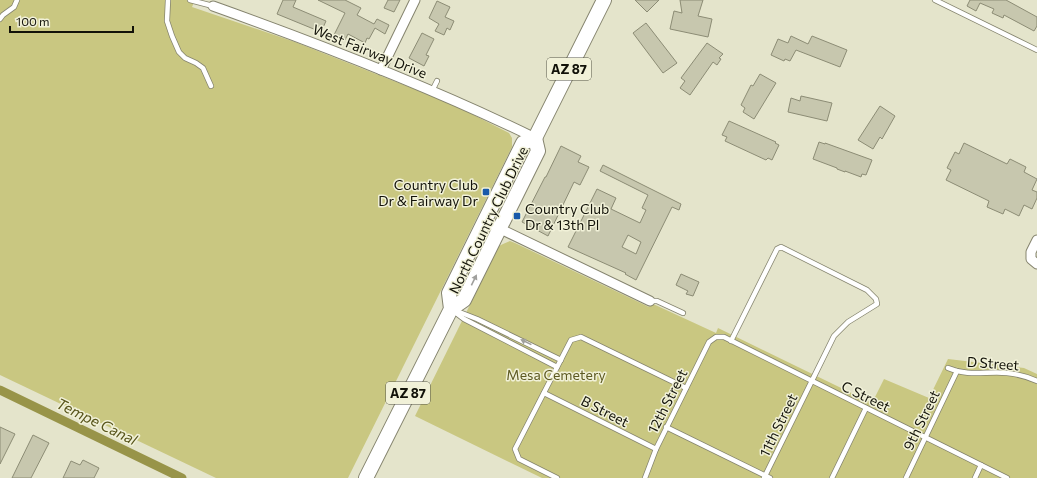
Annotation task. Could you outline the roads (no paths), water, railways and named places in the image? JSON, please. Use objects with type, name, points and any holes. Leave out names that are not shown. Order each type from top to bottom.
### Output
[{"type":"main road","name":"North Country Club Drive","points":[[366,478],[451,309],[464,300],[500,228],[538,151],[535,138],[604,0]]},
{"type":"main road","name":"North Country Club Drive","points":[[451,309],[449,293],[484,221],[523,143],[535,138]]},
{"type":"street","points":[[381,70],[415,0]]},
{"type":"street","name":"West Fairway Drive","points":[[212,6],[295,36],[381,70],[469,106],[535,138]]},
{"type":"street","points":[[484,221],[650,301]]},
{"type":"street","points":[[1034,262],[1031,252],[1037,240]]},
{"type":"lane","points":[[0,19],[14,7],[17,0]]},
{"type":"lane","points":[[168,0],[167,21],[179,52],[185,58],[203,68],[211,86]]},
{"type":"lane","name":"West Fairway Drive","points":[[190,0],[212,6]]},
{"type":"lane","points":[[935,0],[1037,50]]},
{"type":"lane","points":[[432,91],[437,81]]},
{"type":"lane","name":"11th Street","points":[[731,341],[777,249],[781,247],[786,248],[867,290],[876,299],[877,304],[838,330],[811,381],[766,477]]},
{"type":"lane","points":[[650,301],[657,301],[683,313]]},
{"type":"lane","points":[[451,309],[477,318],[560,360]]},
{"type":"lane","points":[[451,309],[464,319],[557,366]]},
{"type":"lane","points":[[557,478],[519,459],[515,449],[571,340],[581,337],[686,388]]},
{"type":"lane","name":"C Street","points":[[716,337],[724,337],[1007,478]]},
{"type":"lane","name":"12th Street","points":[[644,478],[666,427],[709,342],[716,337]]},
{"type":"lane","name":"D Street","points":[[948,368],[957,371],[979,374],[1006,373],[1020,375],[1037,381]]},
{"type":"lane","name":"9th Street","points":[[906,478],[957,371]]},
{"type":"lane","name":"B Street","points":[[544,393],[656,449]]},
{"type":"lane","points":[[832,478],[866,408]]},
{"type":"lane","points":[[666,427],[766,477]]},
{"type":"lane","points":[[975,478],[981,465]]},
{"type":"waterway","name":"Tempe Canal","points":[[0,390],[182,478]]},
{"type":"place","name":"Country Club Dr & Fairway Dr","points":[[486,192]]},
{"type":"place","name":"Country Club Dr & 13th Pl","points":[[517,216]]},
{"type":"park label","name":"Mesa Cemetery","points":[[556,374]]}]
